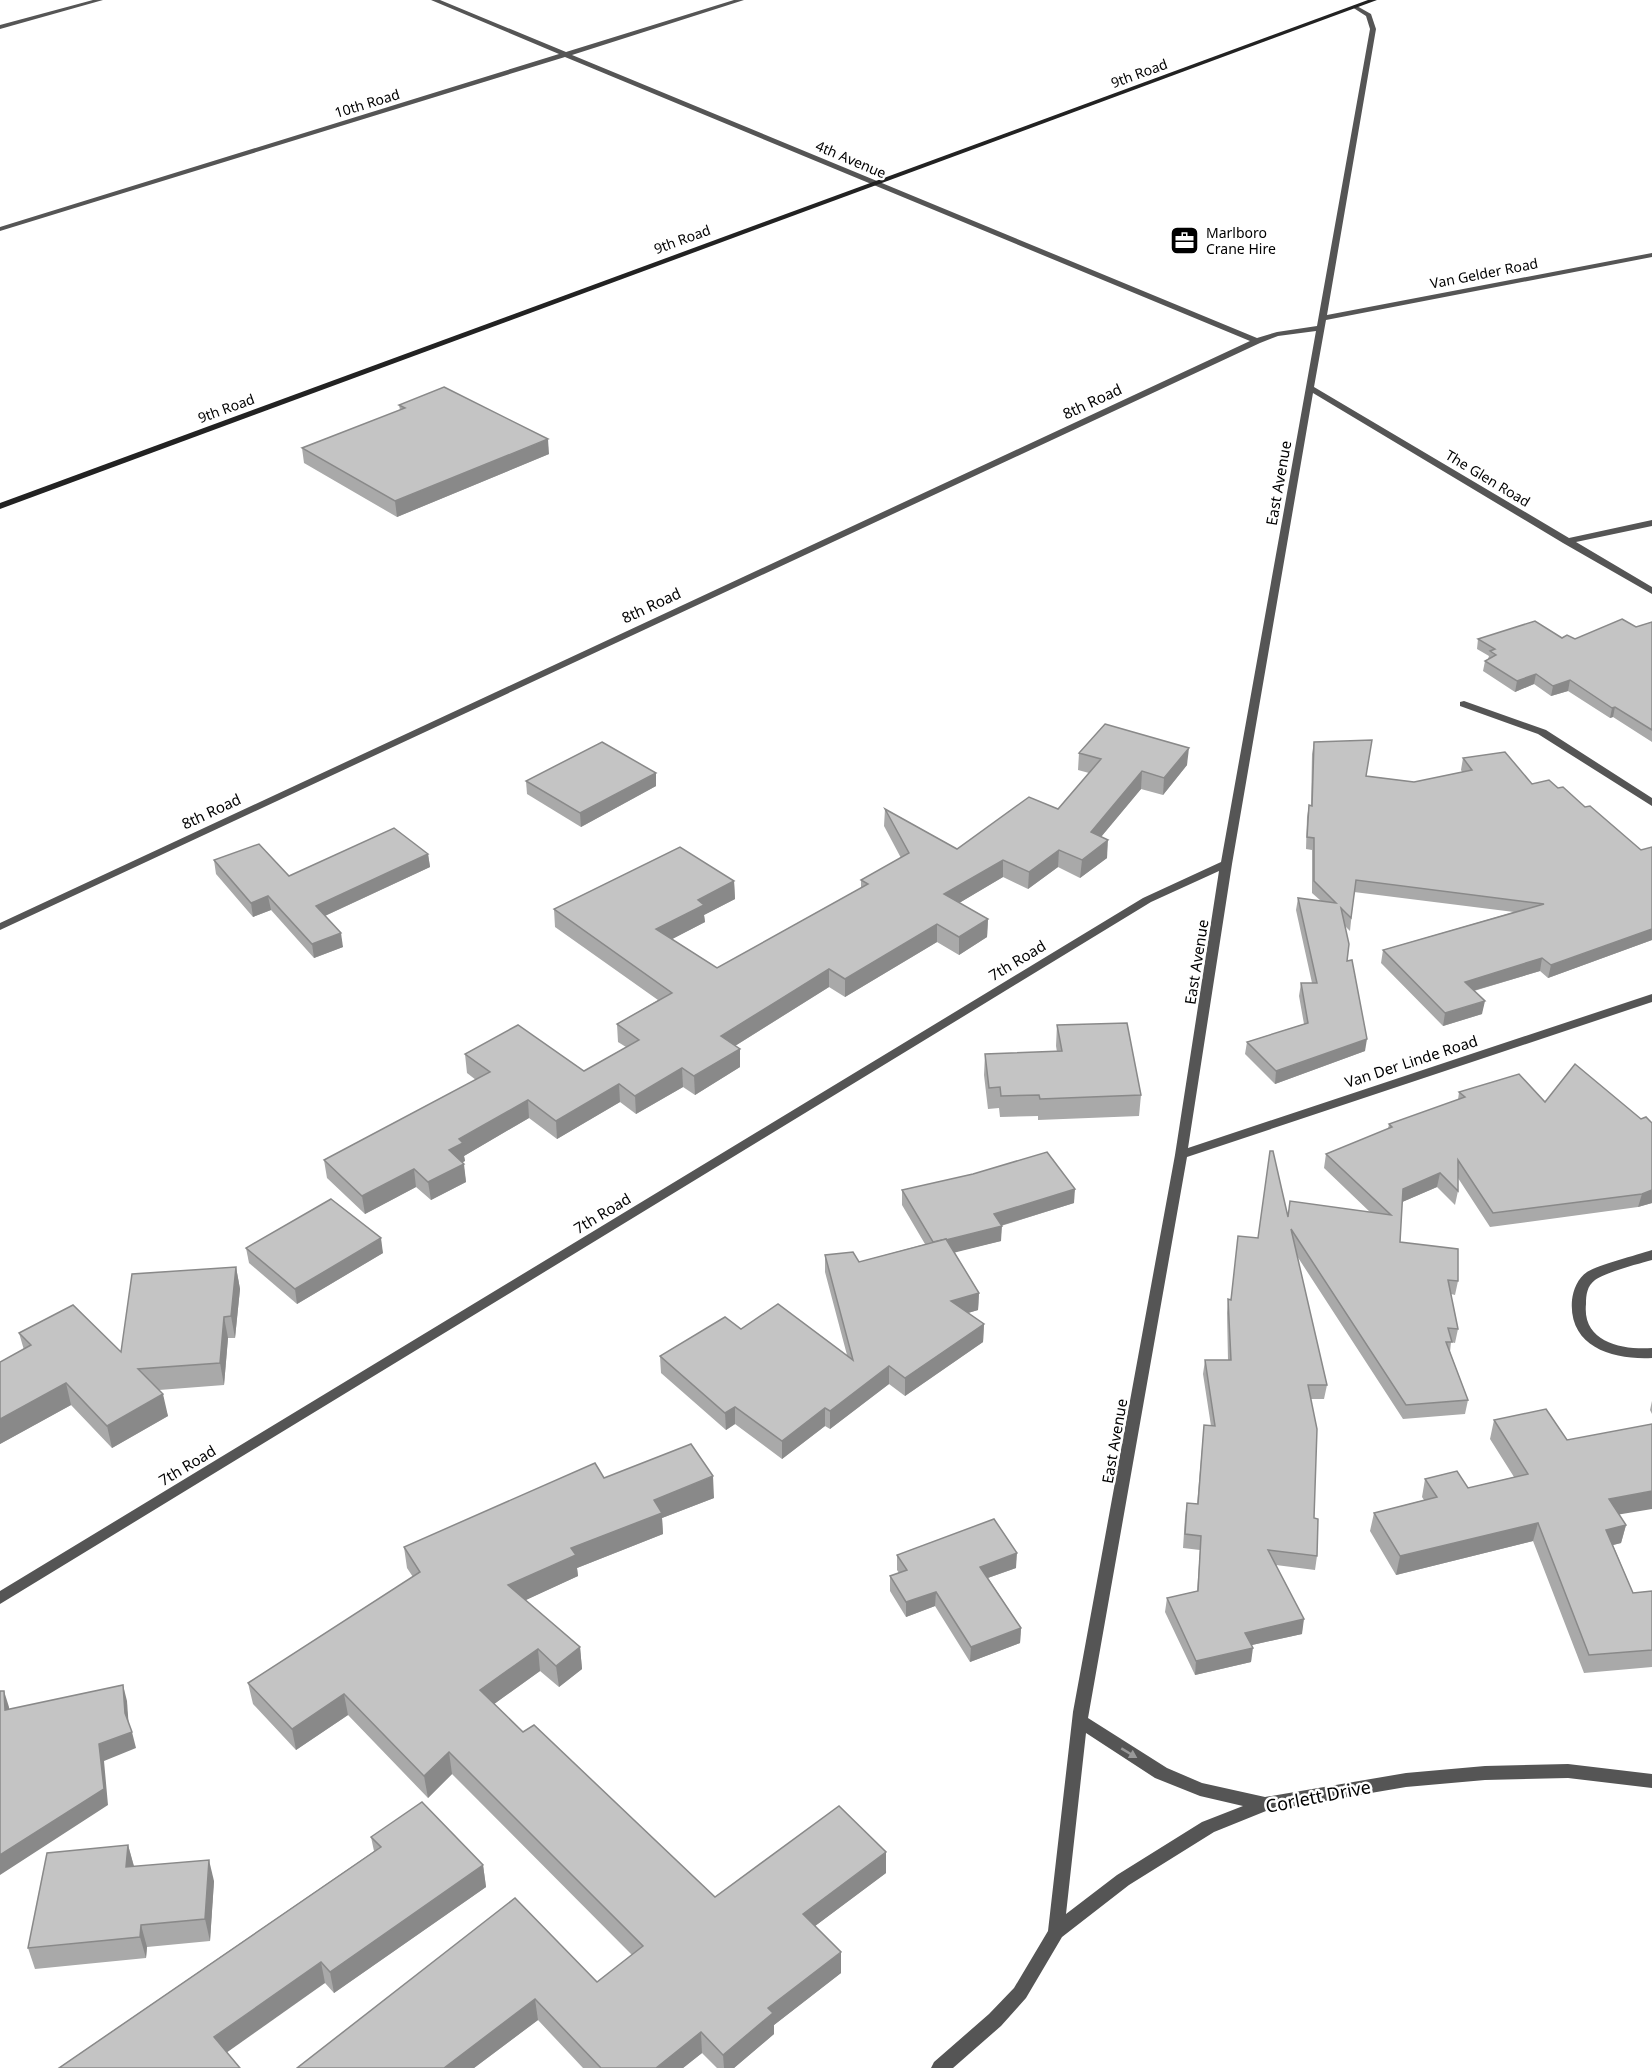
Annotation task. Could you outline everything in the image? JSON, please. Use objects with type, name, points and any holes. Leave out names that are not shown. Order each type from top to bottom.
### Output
[{"type":"main road","name":"9th Road","points":[[0,506],[1374,0]]},
{"type":"street","points":[[0,27],[100,0]]},
{"type":"street","name":"4th Avenue","points":[[434,0],[1257,341]]},
{"type":"street","name":"10th Road","points":[[0,228],[741,0]]},
{"type":"street","name":"East Avenue","points":[[1056,1932],[1080,1721],[1181,1155],[1226,864],[1373,28],[1369,15],[1355,7]]},
{"type":"street","name":"Van Gelder Road","points":[[1321,323],[1652,255]]},
{"type":"street","name":"8th Road","points":[[0,927],[1257,341],[1321,323]]},
{"type":"street","name":"The Glen Road","points":[[1310,388],[1652,591]]},
{"type":"street","points":[[1566,541],[1652,523]]},
{"type":"street","points":[[1464,704],[1542,732],[1652,803]]},
{"type":"street","name":"7th Road","points":[[0,1598],[1148,900],[1226,864]]},
{"type":"street","name":"Van Der Linde Road","points":[[1181,1155],[1652,998]]},
{"type":"street","points":[[1652,1255],[1592,1275],[1582,1286],[1578,1304],[1578,1320],[1582,1329],[1593,1339],[1624,1351],[1652,1353]]},
{"type":"street","points":[[1080,1721],[1161,1773],[1200,1790],[1265,1804]]},
{"type":"street","name":"Corlett Drive","points":[[940,2068],[995,2020],[1020,1993],[1056,1932],[1123,1880],[1208,1827],[1265,1804],[1406,1780],[1485,1773],[1568,1771],[1652,1781]]},
{"type":"building","points":[[444,387],[548,439],[395,501],[302,448],[405,408],[399,405]]},
{"type":"building","points":[[1622,619],[1636,627],[1652,622],[1652,730],[1615,707],[1612,708],[1570,680],[1553,686],[1536,674],[1517,681],[1485,661],[1496,655],[1490,651],[1495,649],[1478,639],[1535,621],[1562,638],[1567,635],[1575,639]]},
{"type":"building","points":[[1105,724],[1189,748],[1164,778],[1142,771],[1091,832],[1108,840],[1082,860],[1059,850],[1029,872],[1003,860],[944,894],[988,919],[959,937],[937,924],[845,979],[829,969],[721,1036],[740,1049],[694,1076],[682,1068],[635,1096],[619,1084],[556,1121],[528,1100],[459,1139],[463,1143],[449,1150],[464,1164],[428,1182],[414,1169],[362,1196],[324,1160],[490,1072],[465,1054],[518,1025],[584,1071],[639,1040],[617,1024],[672,993],[554,909],[680,847],[734,881],[698,900],[704,905],[656,929],[717,968],[868,884],[861,880],[909,853],[885,809],[957,849],[1029,797],[1058,809],[1101,759],[1079,753]]},
{"type":"building","points":[[1372,740],[1366,776],[1414,782],[1472,770],[1463,758],[1505,752],[1532,784],[1549,780],[1558,788],[1563,787],[1585,807],[1590,806],[1641,850],[1652,847],[1652,929],[1551,965],[1542,958],[1465,982],[1485,1001],[1445,1013],[1383,950],[1544,904],[1356,880],[1351,918],[1341,908],[1349,944],[1347,961],[1352,960],[1367,1039],[1276,1071],[1247,1042],[1308,1023],[1301,983],[1317,983],[1298,898],[1336,903],[1314,881],[1314,838],[1307,837],[1309,805],[1312,806],[1314,742]]},
{"type":"building","points":[[602,742],[656,773],[580,813],[526,781]]},
{"type":"building","points":[[394,828],[428,854],[316,906],[341,933],[312,944],[268,896],[251,903],[214,860],[259,844],[289,876]]},
{"type":"building","points":[[1127,1023],[1141,1095],[1040,1099],[1039,1095],[1001,1096],[1000,1087],[989,1088],[985,1054],[1062,1051],[1057,1025]]},
{"type":"building","points":[[1575,1064],[1641,1119],[1646,1117],[1652,1123],[1652,1190],[1642,1194],[1493,1213],[1458,1160],[1458,1191],[1440,1173],[1403,1189],[1400,1242],[1458,1249],[1458,1281],[1448,1280],[1458,1329],[1448,1328],[1452,1342],[1446,1342],[1468,1400],[1406,1405],[1291,1229],[1327,1385],[1308,1385],[1317,1429],[1314,1518],[1318,1519],[1317,1556],[1268,1550],[1304,1619],[1245,1633],[1253,1648],[1196,1661],[1167,1598],[1198,1591],[1201,1536],[1185,1534],[1187,1503],[1198,1504],[1204,1425],[1215,1426],[1205,1360],[1231,1360],[1228,1299],[1231,1300],[1238,1236],[1258,1238],[1270,1151],[1273,1151],[1288,1217],[1290,1201],[1391,1215],[1326,1154],[1392,1127],[1389,1124],[1465,1097],[1459,1092],[1519,1074],[1545,1102]]},
{"type":"building","points":[[1047,1152],[1075,1189],[994,1214],[1002,1226],[933,1242],[902,1190],[973,1174]]},
{"type":"building","points":[[331,1199],[381,1238],[295,1289],[246,1248]]},
{"type":"building","points":[[946,1239],[979,1293],[951,1301],[984,1324],[905,1378],[889,1366],[830,1411],[825,1408],[782,1441],[735,1407],[725,1413],[660,1356],[725,1317],[741,1329],[778,1304],[853,1360],[825,1255],[853,1252],[859,1262]]},
{"type":"building","points":[[236,1267],[231,1316],[224,1317],[220,1363],[138,1369],[163,1394],[107,1426],[66,1383],[0,1419],[0,1362],[31,1345],[19,1333],[73,1305],[121,1352],[132,1274]]},
{"type":"building","points":[[1546,1409],[1567,1440],[1652,1424],[1652,1491],[1609,1499],[1626,1525],[1606,1530],[1633,1593],[1652,1591],[1652,1650],[1589,1655],[1538,1523],[1400,1556],[1374,1513],[1437,1497],[1425,1479],[1457,1471],[1468,1488],[1528,1474],[1494,1420]]},
{"type":"building","points":[[691,1444],[713,1476],[654,1500],[662,1513],[571,1548],[576,1555],[508,1585],[580,1647],[556,1666],[538,1649],[480,1690],[523,1732],[534,1725],[715,1897],[839,1806],[886,1852],[803,1914],[841,1952],[768,2008],[773,2013],[723,2055],[701,2032],[656,2068],[601,2068],[535,1999],[444,2068],[297,2068],[515,1898],[597,1982],[643,1946],[449,1752],[424,1776],[344,1694],[292,1729],[248,1683],[420,1572],[404,1547],[595,1463],[604,1478]]},
{"type":"building","points":[[994,1519],[1017,1553],[980,1567],[1021,1628],[971,1647],[936,1592],[906,1602],[890,1576],[907,1570],[897,1555]]},
{"type":"building","points":[[123,1685],[125,1713],[132,1732],[99,1744],[104,1789],[0,1855],[0,1691],[4,1691],[5,1710]]},
{"type":"building","points":[[422,1802],[483,1865],[330,1972],[321,1962],[214,2037],[240,2068],[59,2068],[381,1847],[371,1837]]},
{"type":"building","points":[[128,1845],[126,1867],[209,1860],[205,1919],[141,1925],[140,1937],[28,1948],[47,1853]]},
{"type":"place","name":"Marlboro Crane Hire","points":[[1185,240]]}]
